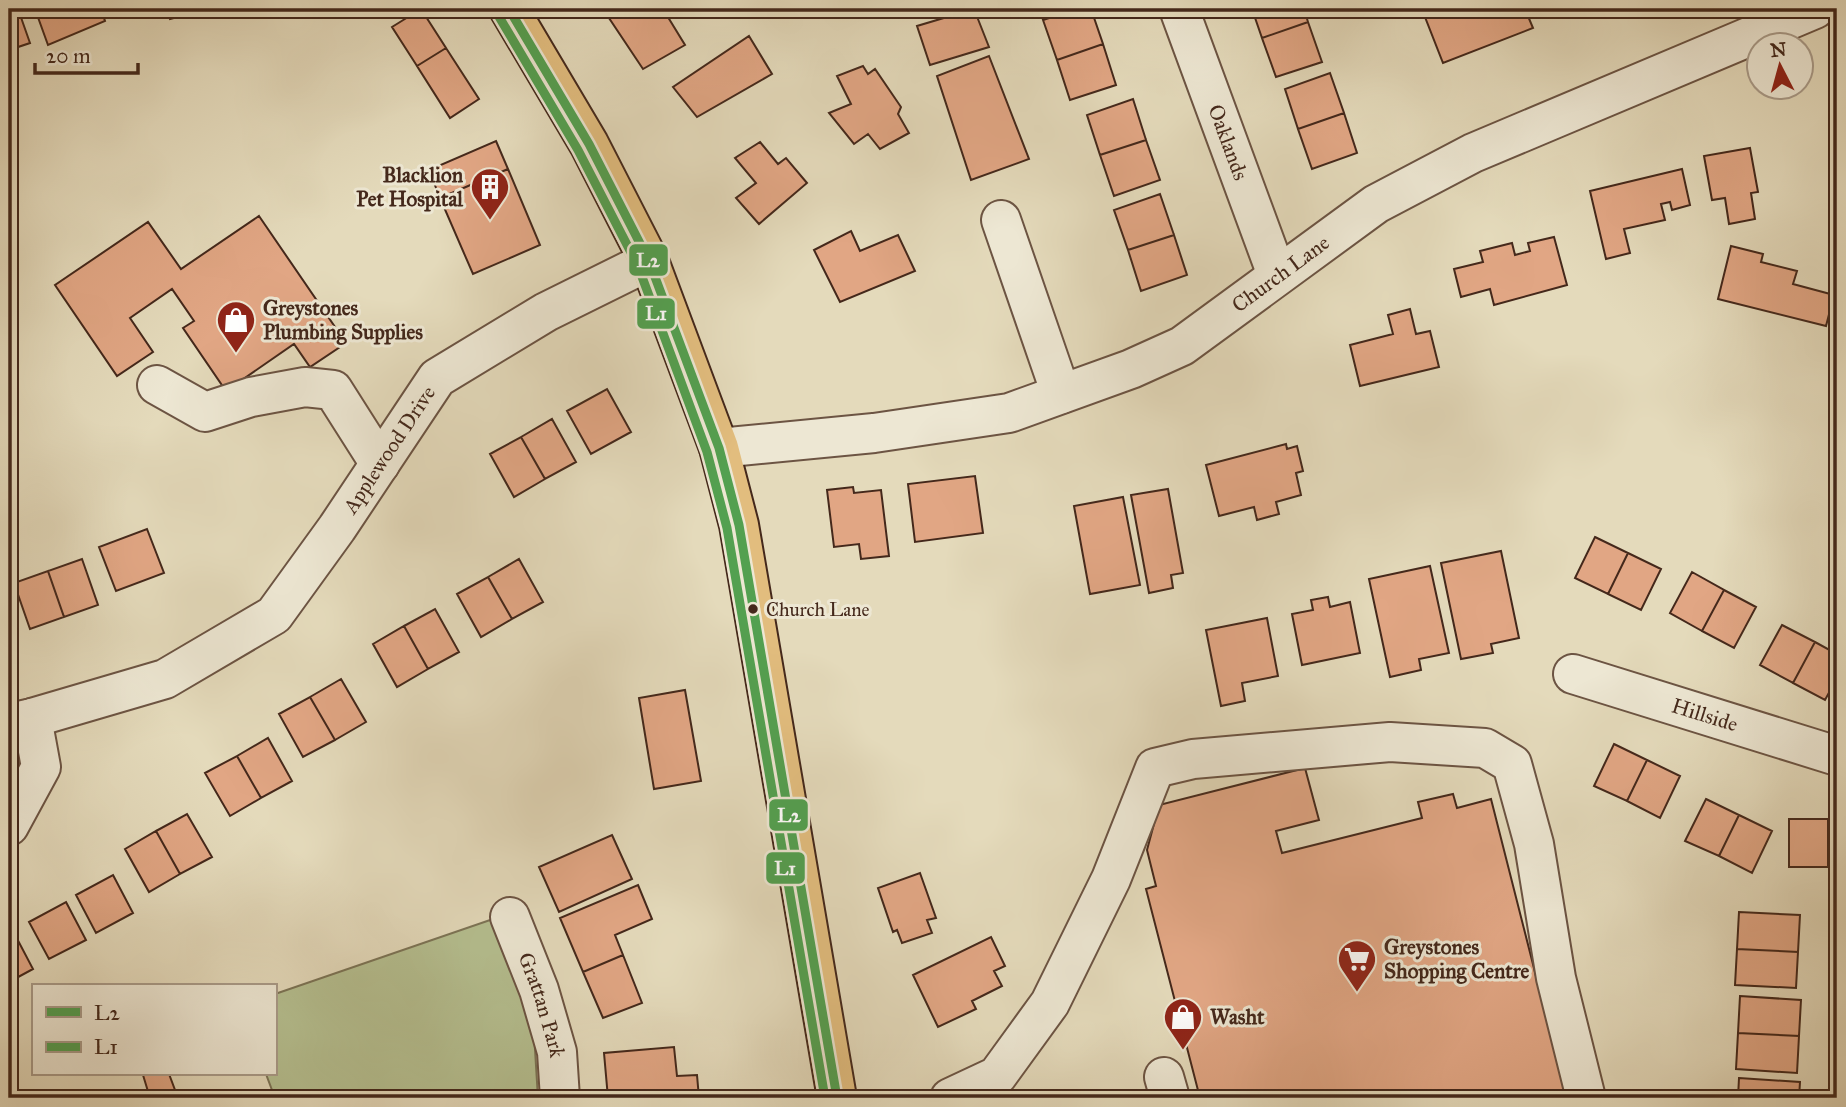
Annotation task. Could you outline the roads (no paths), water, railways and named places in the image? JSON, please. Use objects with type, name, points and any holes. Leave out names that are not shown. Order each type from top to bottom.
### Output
[{"type":"main road","points":[[509,9],[589,144],[649,261],[719,448],[739,525],[837,1098]]},
{"type":"street","name":"Oaklands","points":[[1178,9],[1277,275]]},
{"type":"street","name":"Church Lane","points":[[719,448],[874,433],[1009,413],[1131,369],[1182,346],[1376,204],[1473,153],[1815,9]]},
{"type":"street","points":[[1001,220],[1061,394]]},
{"type":"street","name":"Applewood Drive","points":[[20,720],[165,679],[274,615],[438,378],[546,312],[649,261]]},
{"type":"street","points":[[157,385],[205,412],[251,397],[305,387],[333,390],[380,464]]},
{"type":"street","name":"Hillside","points":[[1573,674],[1837,756]]},
{"type":"street","points":[[9,826],[41,767],[20,720]]},
{"type":"street","points":[[950,1098],[997,1076],[1050,1003],[1111,879],[1155,768],[1193,759],[1390,742],[1485,748],[1512,764],[1534,844],[1556,978],[1586,1098]]},
{"type":"street","name":"Grattan Park","points":[[510,917],[539,990],[556,1052],[560,1098]]},
{"type":"place","name":"Blacklion Pet Hospital","points":[[490,221]]},
{"type":"place","name":"Greystones Plumbing Supplies","points":[[236,354]]},
{"type":"place","name":"Church Lane","points":[[753,609]]},
{"type":"place","name":"Greystones Shopping Centre","points":[[1357,993]]},
{"type":"place","name":"Washt","points":[[1183,1051]]}]
